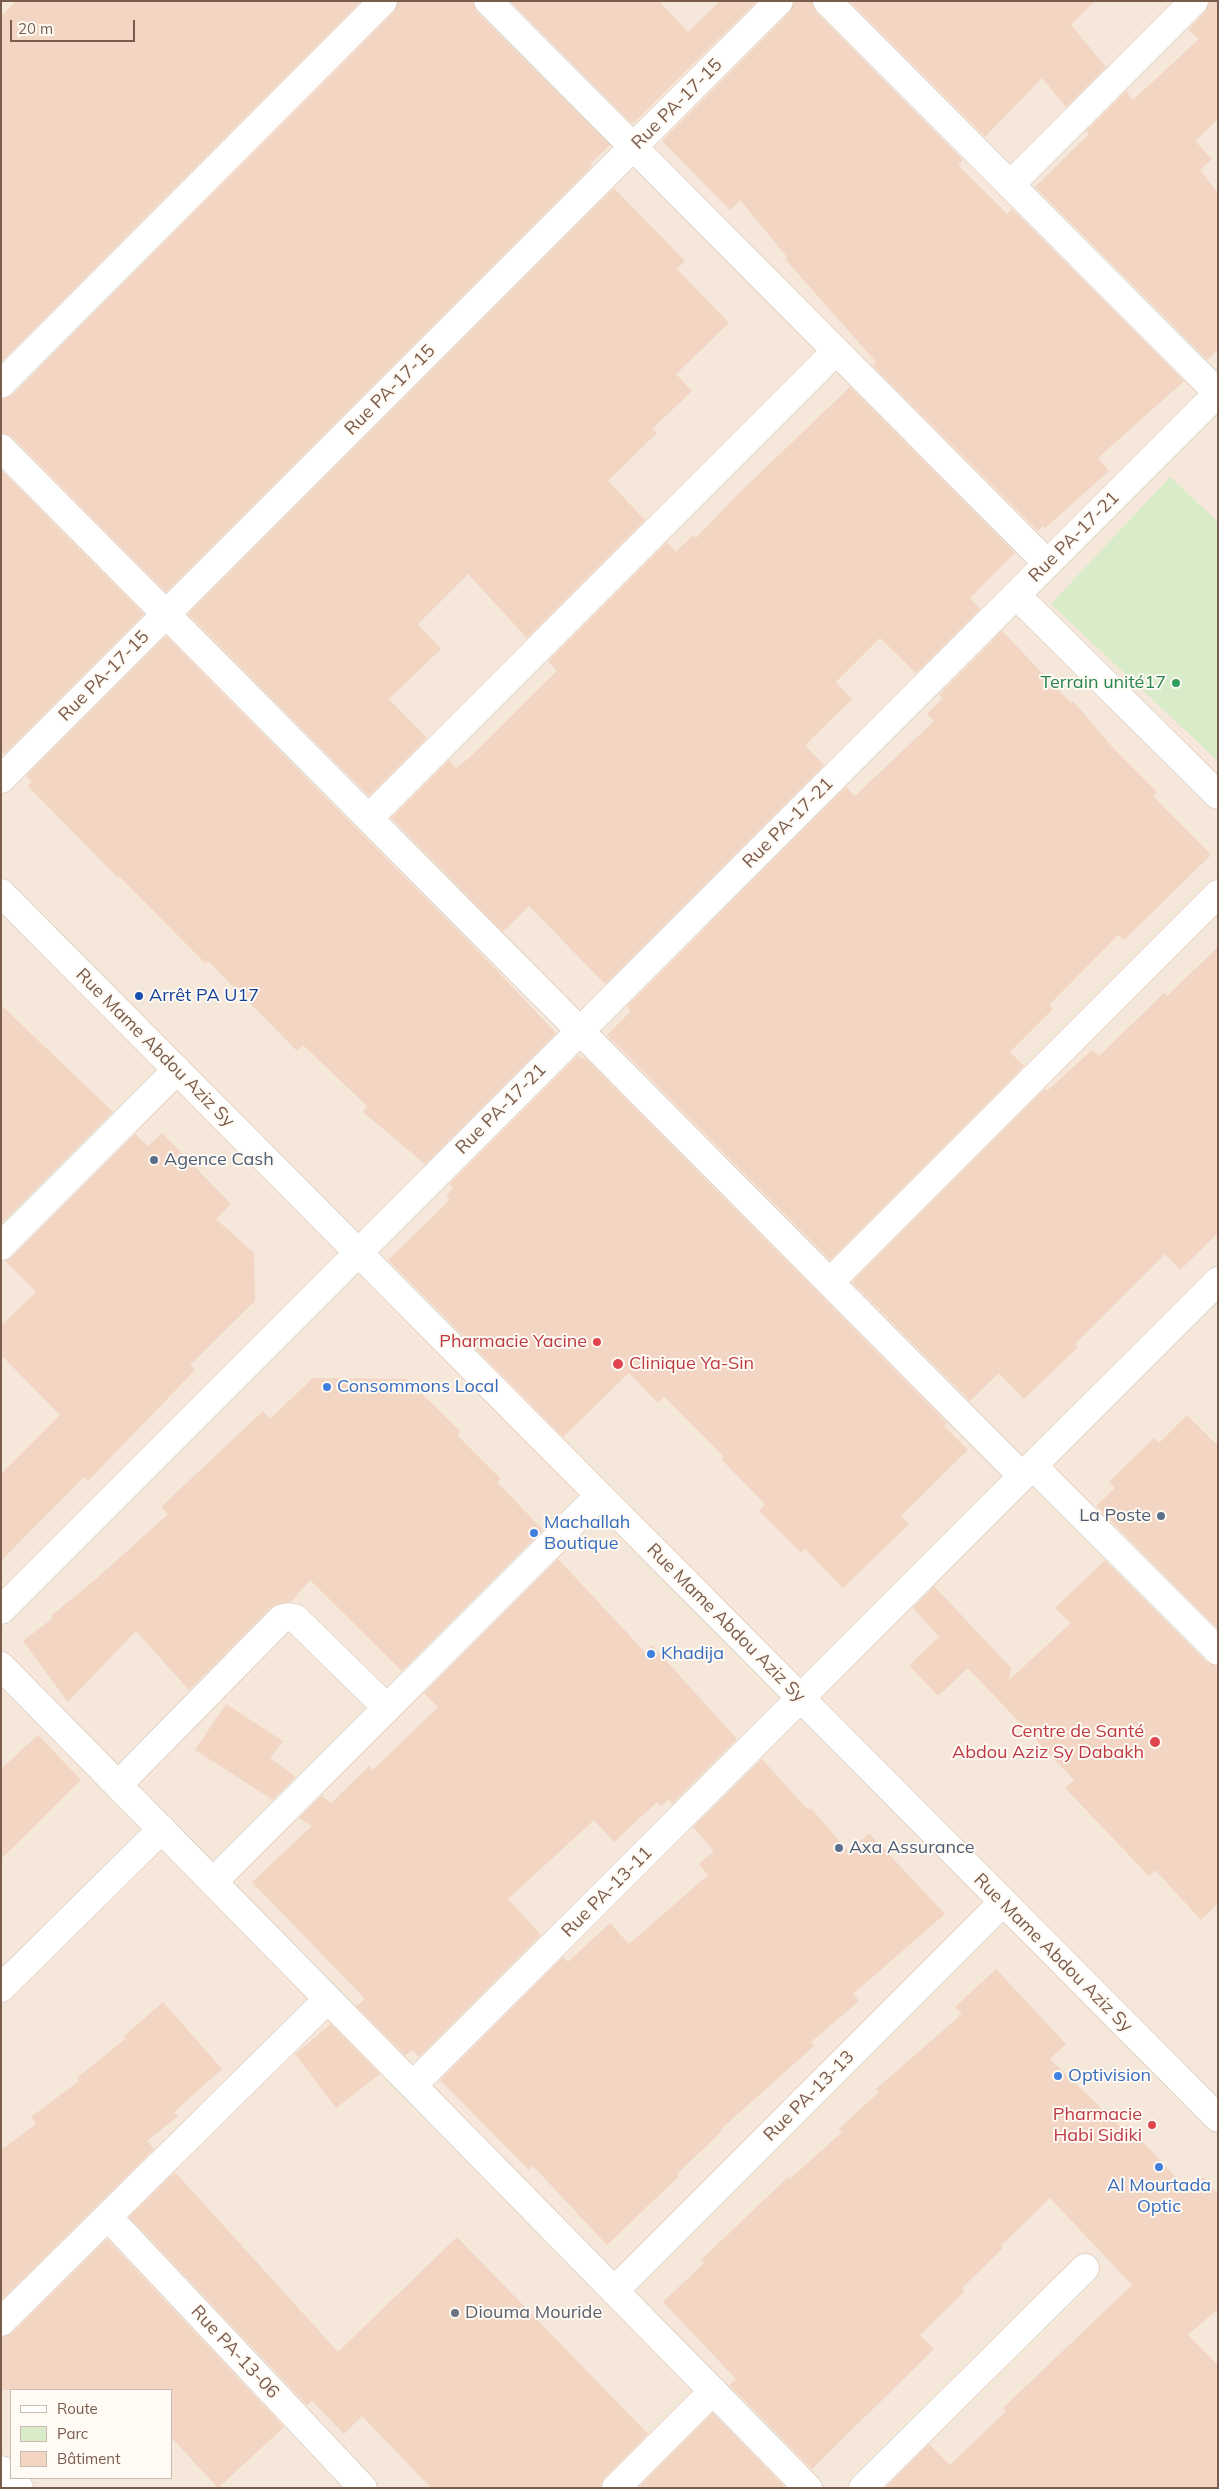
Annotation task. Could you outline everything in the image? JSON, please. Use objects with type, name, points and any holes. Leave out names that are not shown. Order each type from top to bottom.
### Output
[{"type":"street","points":[[1,384],[384,1]]},
{"type":"street","points":[[488,1],[1047,564]]},
{"type":"street","name":"Rue PA-17-15","points":[[1,779],[779,1]]},
{"type":"street","points":[[827,1],[1218,393]]},
{"type":"street","points":[[1010,185],[1194,1]]},
{"type":"street","points":[[369,818],[836,351]]},
{"type":"street","name":"Rue PA-17-21","points":[[1,1610],[1218,393]]},
{"type":"street","points":[[1,448],[830,1282],[1218,1650]]},
{"type":"street","points":[[1016,595],[1218,795]]},
{"type":"street","points":[[830,1282],[1218,894]]},
{"type":"street","name":"Rue Mame Abdou Aziz Sy","points":[[3,897],[1218,2118]]},
{"type":"street","points":[[1,1246],[177,1070]]},
{"type":"street","name":"Rue PA-13-11","points":[[413,2085],[1218,1281]]},
{"type":"street","points":[[213,1882],[599,1496]]},
{"type":"street","points":[[118,1785],[281,1619],[288,1616],[295,1618],[387,1708]]},
{"type":"street","points":[[1,1666],[808,2488]]},
{"type":"street","points":[[1,1988],[162,1829]]},
{"type":"street","name":"Rue PA-13-13","points":[[615,2290],[1003,1902]]},
{"type":"street","points":[[1,2322],[328,1999]]},
{"type":"street","name":"Rue PA-13-06","points":[[108,2217],[363,2488]]},
{"type":"street","points":[[863,2488],[1085,2268]]},
{"type":"street","points":[[616,2488],[713,2391]]},
{"type":"street","points":[[1,2470],[19,2488]]},
{"type":"shaded area","points":[[1,1],[1218,1],[1218,2488],[1,2488]]},
{"type":"green space","name":"Terrain unité17","points":[[1170,477],[1218,522],[1218,761],[1051,604]]},
{"type":"building","points":[[16,1],[361,1],[1,362],[1,16]]},
{"type":"building","points":[[398,1],[473,1],[477,12],[610,145],[590,164],[592,166],[166,592],[12,437],[1,433],[1,399],[12,395],[394,12]]},
{"type":"building","points":[[510,1],[659,1],[688,32],[720,1],[757,1],[632,124]]},
{"type":"building","points":[[794,1],[812,1],[816,12],[963,160],[958,165],[1007,214],[1012,209],[1184,381],[1098,458],[1109,471],[1045,528],[1043,526],[1038,531],[872,365],[876,362],[785,259],[787,257],[740,200],[730,210],[662,141],[790,12]]},
{"type":"building","points":[[849,1],[1095,1],[1071,25],[1106,67],[1066,107],[1042,78],[985,137]]},
{"type":"building","points":[[1209,1],[1218,1],[1218,119],[1195,141],[1212,159],[1200,170],[1218,193],[1218,350],[1207,360],[1035,187],[1089,134],[1086,131],[1126,91],[1133,100],[1199,39],[1188,30],[1205,12]]},
{"type":"building","points":[[614,188],[685,261],[677,269],[729,323],[676,374],[692,391],[652,429],[657,433],[608,481],[645,520],[527,638],[468,574],[418,624],[441,649],[389,699],[427,738],[369,796],[188,614]]},
{"type":"building","points":[[850,387],[1015,553],[970,598],[980,609],[916,673],[880,638],[836,682],[852,699],[805,745],[824,765],[605,984],[529,906],[503,932],[391,818],[449,760],[456,768],[469,758],[557,671],[548,661],[667,542],[676,552],[693,535],[696,538],[739,493]]},
{"type":"building","points":[[1,470],[144,614],[4,754],[1,751]]},
{"type":"building","points":[[1002,631],[1071,703],[1073,701],[1114,749],[1157,792],[1153,796],[1211,855],[1124,940],[1118,935],[1049,1005],[1053,1009],[1010,1052],[1024,1066],[830,1260],[607,1035],[631,1011],[627,1006],[846,787],[855,796],[934,721],[927,714],[943,698],[939,695]]},
{"type":"building","points":[[166,636],[481,954],[556,1033],[425,1164],[363,1112],[367,1106],[303,1045],[297,1051],[208,961],[206,964],[120,877],[118,878],[28,786],[32,782],[26,776]]},
{"type":"building","points":[[1218,947],[1218,1233],[1180,1270],[1165,1254],[1075,1344],[1078,1347],[1024,1399],[999,1373],[970,1401],[852,1282],[1045,1089],[1047,1091],[1092,1050],[1099,1056],[1164,993],[1167,996]]},
{"type":"building","points":[[1,1005],[113,1112],[1,1224]]},
{"type":"building","points":[[578,1055],[582,1059],[584,1057],[947,1423],[944,1426],[968,1450],[901,1516],[909,1524],[843,1588],[805,1549],[801,1553],[759,1511],[765,1504],[722,1460],[724,1457],[664,1396],[658,1403],[629,1373],[563,1437],[388,1260],[450,1200],[446,1195],[453,1188],[449,1184]]},
{"type":"building","points":[[162,1133],[231,1204],[216,1219],[254,1253],[255,1301],[190,1365],[195,1370],[88,1481],[84,1477],[1,1561],[1,1474],[60,1415],[1,1355],[1,1326],[36,1292],[5,1261],[12,1257],[135,1134],[148,1146]]},
{"type":"building","points":[[313,1378],[407,1379],[460,1431],[457,1435],[501,1479],[497,1482],[543,1530],[402,1671],[310,1580],[291,1602],[277,1604],[270,1608],[189,1690],[136,1631],[68,1702],[23,1641],[53,1618],[51,1616],[95,1580],[168,1514],[161,1507],[263,1411],[270,1419]]},
{"type":"building","name":"La Poste","points":[[1187,1415],[1218,1446],[1218,1629],[1096,1506],[1115,1488],[1109,1482],[1154,1438],[1159,1443]]},
{"type":"building","points":[[558,1559],[645,1652],[652,1645],[737,1739],[672,1804],[669,1799],[661,1806],[657,1802],[614,1842],[594,1820],[508,1899],[541,1935],[419,2057],[412,2050],[405,2055],[356,2006],[365,1999],[252,1882],[312,1826],[299,1818],[321,1796],[331,1803],[369,1766],[373,1770],[438,1707],[424,1693]]},
{"type":"building","name":"Centre de Santé Abdou Aziz Sy Dabakh","points":[[1105,1560],[1207,1662],[1218,1666],[1218,1904],[1201,1920],[1155,1870],[1149,1876],[1065,1788],[1074,1780],[968,1668],[938,1696],[909,1665],[939,1637],[913,1608],[934,1586],[1011,1668],[1009,1680],[1071,1623],[1055,1608]]},
{"type":"building","points":[[226,1704],[283,1741],[270,1758],[296,1777],[273,1800],[195,1750]]},
{"type":"building","points":[[38,1735],[81,1780],[1,1859],[1,1769]]},
{"type":"building","points":[[762,1759],[808,1810],[811,1808],[849,1852],[869,1833],[945,1914],[853,1994],[859,2001],[811,2042],[814,2046],[720,2130],[722,2131],[677,2174],[679,2176],[607,2245],[533,2166],[529,2170],[440,2080],[563,1957],[568,1962],[610,1923],[629,1944],[708,1875],[699,1864],[714,1851],[693,1827]]},
{"type":"building","points":[[996,1969],[1066,2044],[1050,2059],[1123,2129],[1127,2125],[1188,2190],[1203,2177],[1218,2194],[1218,2309],[1188,2335],[1218,2365],[1218,2488],[885,2488],[929,2444],[950,2465],[1006,2411],[1003,2408],[1132,2285],[1050,2198],[1001,2246],[1003,2248],[962,2288],[965,2291],[920,2335],[934,2349],[812,2469],[729,2385],[736,2379],[663,2302],[704,2263],[701,2260],[788,2177],[790,2179],[842,2132],[839,2129],[879,2092],[876,2089],[962,2014],[955,2007]]},
{"type":"building","points":[[163,2002],[222,2069],[174,2112],[178,2116],[147,2141],[154,2149],[1,2300],[1,2150],[36,2124],[31,2117],[79,2081],[77,2078],[125,2039],[123,2037]]},
{"type":"building","points":[[331,2024],[380,2074],[336,2108],[295,2054]]},
{"type":"building","name":"Diouma Mouride","points":[[175,2172],[338,2352],[457,2237],[648,2434],[605,2477],[601,2488],[431,2488],[362,2416],[344,2434],[312,2401],[307,2405],[129,2217]]},
{"type":"building","points":[[107,2239],[284,2427],[218,2488],[172,2438],[172,2389],[1,2390],[1,2337],[12,2333]]},
{"type":"building","points":[[713,2413],[786,2488],[638,2488]]},
{"type":"place","name":"Terrain unité17","points":[[1176,683]]},
{"type":"place","name":"Arrêt PA U17","points":[[139,996]]},
{"type":"place","name":"Agence Cash","points":[[154,1160]]},
{"type":"place","name":"Pharmacie Yacine","points":[[597,1342]]},
{"type":"place","name":"Clinique Ya-Sin","points":[[618,1364]]},
{"type":"place","name":"Consommons Local","points":[[327,1387]]},
{"type":"place","name":"La Poste","points":[[1161,1516]]},
{"type":"place","name":"Machallah Boutique","points":[[534,1533]]},
{"type":"place","name":"Khadija","points":[[651,1654]]},
{"type":"place","name":"Centre de Santé Abdou Aziz Sy Dabakh","points":[[1155,1742]]},
{"type":"place","name":"Axa Assurance","points":[[839,1848]]},
{"type":"place","name":"Optivision","points":[[1058,2076]]},
{"type":"place","name":"Pharmacie Habi Sidiki","points":[[1152,2125]]},
{"type":"place","name":"Al Mourtada Optic","points":[[1159,2167]]},
{"type":"place","name":"Diouma Mouride","points":[[455,2313]]}]
